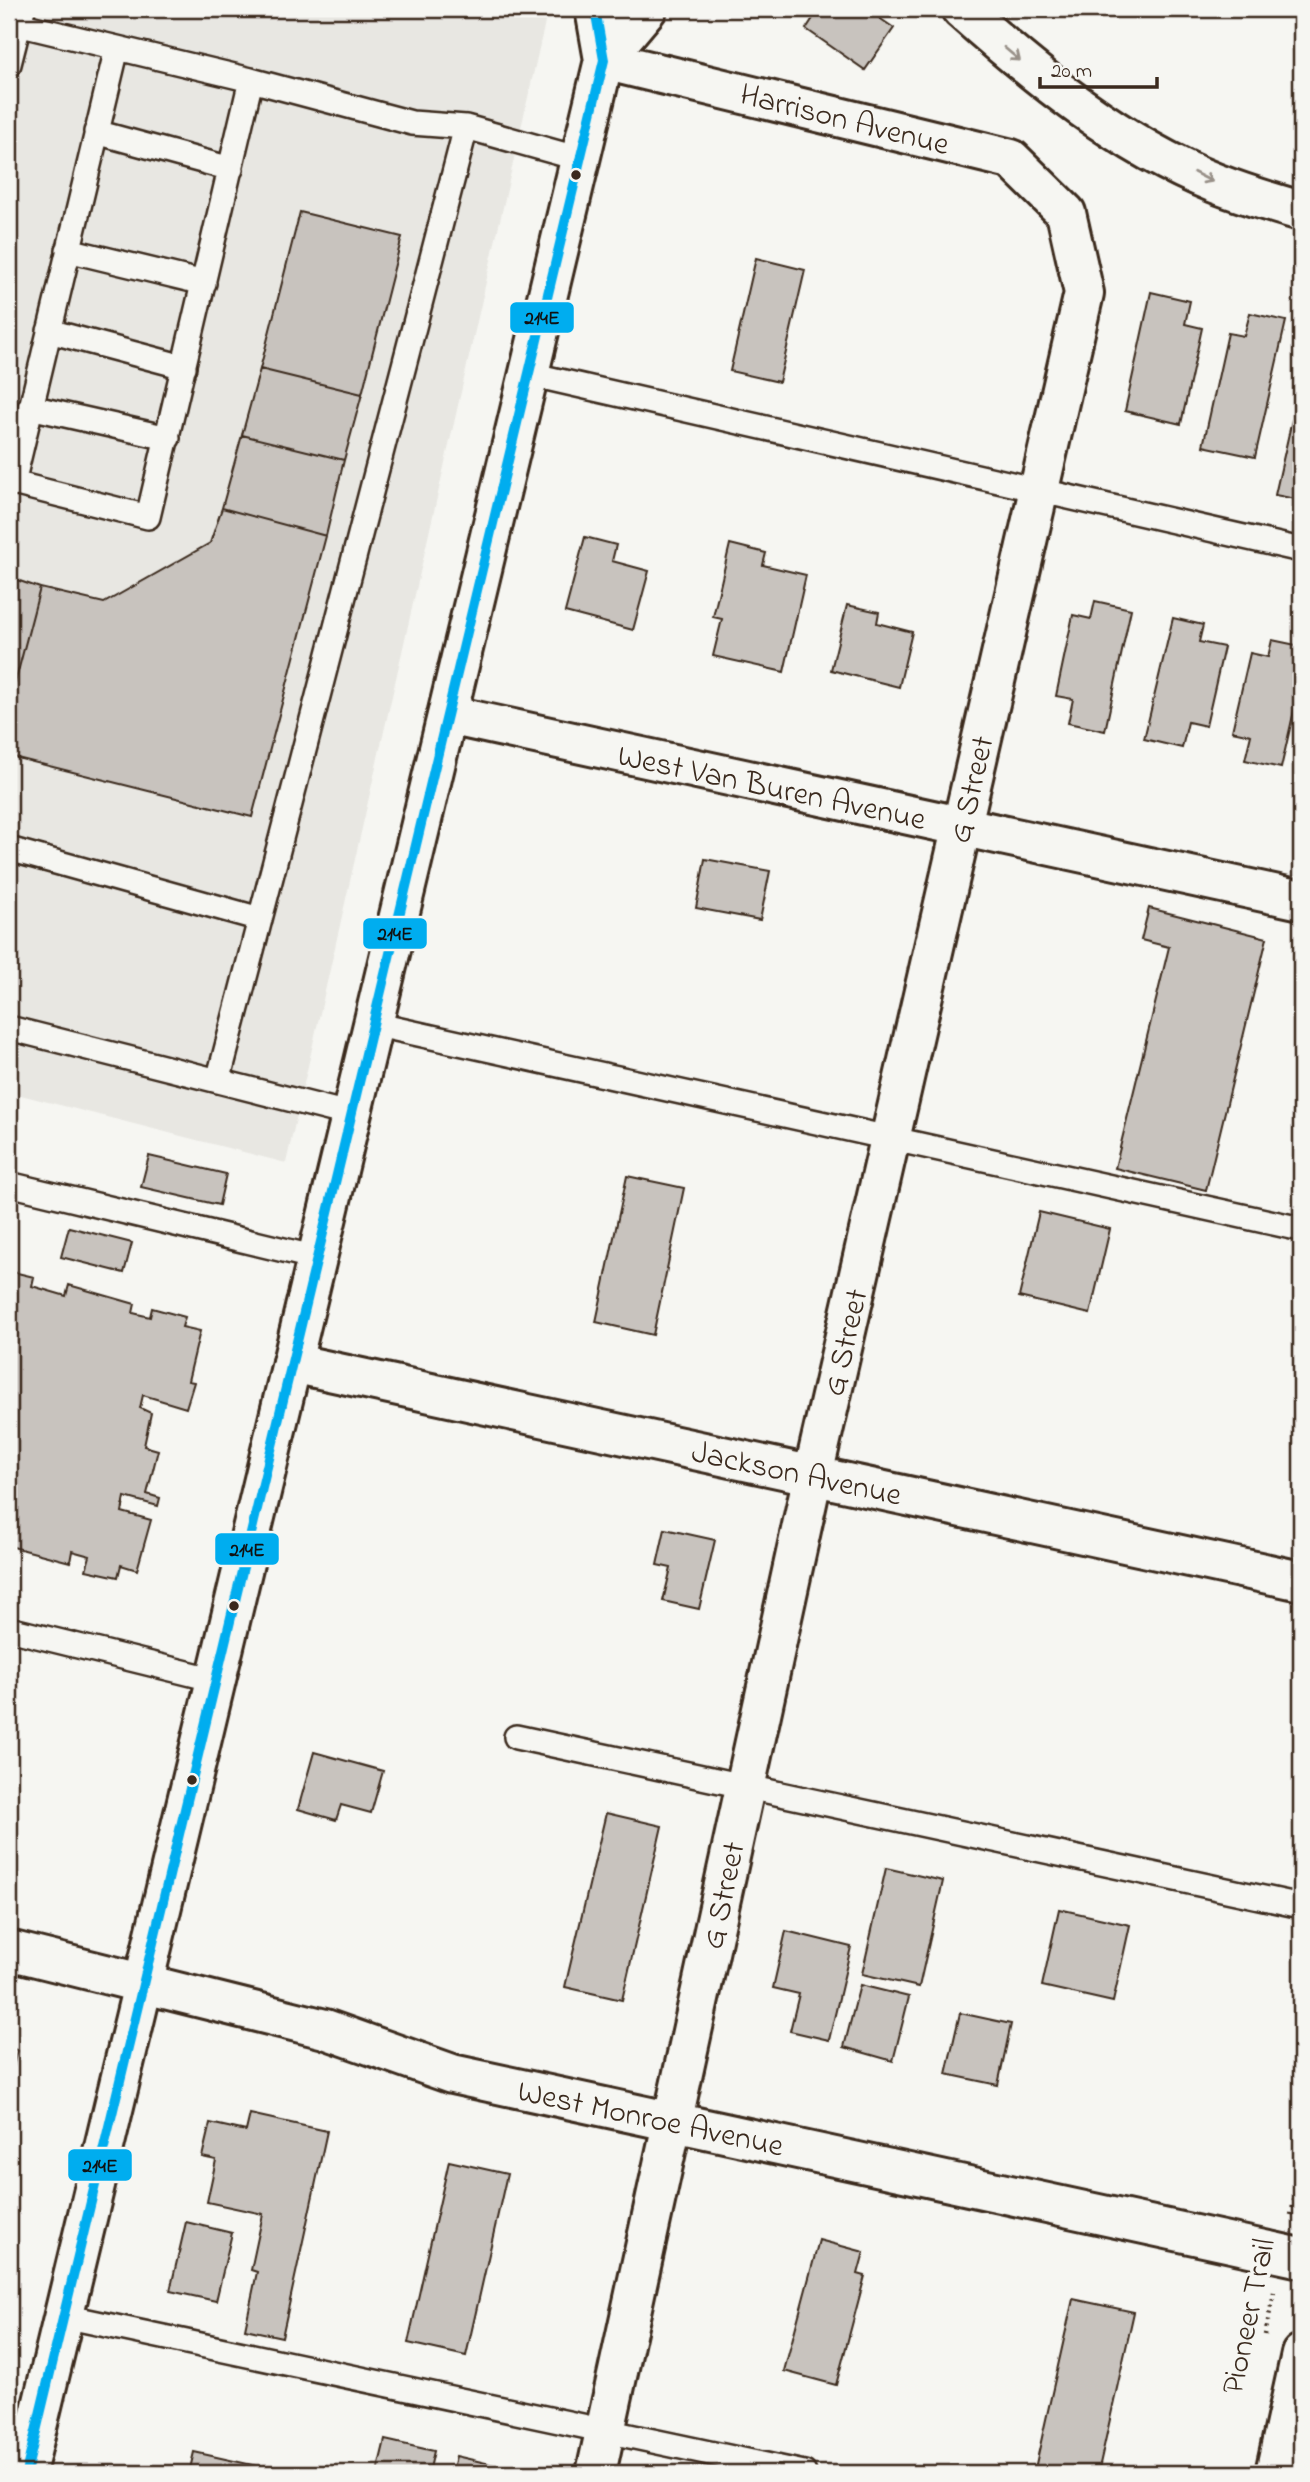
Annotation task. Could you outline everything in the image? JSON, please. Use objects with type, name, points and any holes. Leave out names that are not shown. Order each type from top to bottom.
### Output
[{"type":"street","points":[[26,2473],[604,60],[595,9]]},
{"type":"street","points":[[604,60],[647,9]]},
{"type":"street","points":[[961,9],[1015,57],[1086,111],[1144,147],[1214,182],[1301,211]]},
{"type":"street","name":"Harrison Avenue","points":[[604,60],[1011,159],[1066,213]]},
{"type":"street","name":"G Street","points":[[596,2473],[813,1475],[1084,293],[1066,213]]},
{"type":"street","name":"West Van Buren Avenue","points":[[447,715],[1301,900]]},
{"type":"street","name":"Jackson Avenue","points":[[292,1363],[1301,1581]]},
{"type":"street","name":"West Monroe Avenue","points":[[9,1950],[325,2029],[452,2074],[1292,2256]]},
{"type":"street","points":[[1275,2473],[1301,2354]]},
{"type":"lane","points":[[9,64],[17,18],[117,48],[412,123],[466,127],[580,159]]},
{"type":"lane","points":[[117,48],[11,483],[148,517],[251,80]]},
{"type":"lane","points":[[218,1081],[466,127]]},
{"type":"lane","points":[[96,132],[230,169]]},
{"type":"lane","points":[[68,250],[204,283]]},
{"type":"lane","points":[[48,331],[184,367]]},
{"type":"lane","points":[[529,374],[1301,550]]},
{"type":"lane","points":[[30,407],[168,439]]},
{"type":"lane","points":[[9,849],[260,919]]},
{"type":"lane","points":[[373,1024],[1301,1229]]},
{"type":"lane","points":[[9,1028],[352,1115]]},
{"type":"lane","points":[[9,1184],[317,1258]]},
{"type":"lane","points":[[9,1629],[216,1680]]},
{"type":"lane","points":[[516,1737],[1301,1906]]},
{"type":"lane","points":[[64,2316],[804,2473]]},
{"type":"path","name":"Pioneer Trail","points":[[1264,2344],[1292,2256],[1301,2167]]},
{"type":"shaded area","points":[[9,9],[548,9],[286,1163],[9,1092]]},
{"type":"building","points":[[819,9],[866,9],[894,28],[865,70],[806,29]]},
{"type":"building","points":[[300,212],[402,237],[362,394],[260,369]]},
{"type":"building","points":[[756,258],[805,270],[779,382],[730,371]]},
{"type":"building","points":[[1151,292],[1190,301],[1185,324],[1202,328],[1181,424],[1125,411]]},
{"type":"building","points":[[1250,313],[1286,321],[1255,457],[1203,446],[1228,333],[1244,336]]},
{"type":"building","points":[[260,369],[362,394],[344,460],[242,435]]},
{"type":"building","points":[[1292,420],[1301,422],[1301,500],[1275,495]]},
{"type":"building","points":[[242,435],[344,460],[326,536],[222,508]]},
{"type":"building","points":[[222,508],[326,536],[252,817],[9,756],[9,706],[40,588],[104,603],[210,543]]},
{"type":"building","points":[[585,537],[616,545],[612,561],[649,571],[633,630],[565,612]]},
{"type":"building","points":[[730,544],[766,553],[763,565],[806,575],[784,672],[713,656],[722,619],[713,617]]},
{"type":"building","points":[[9,555],[15,557],[11,578],[40,588],[9,706]]},
{"type":"building","points":[[1095,601],[1131,609],[1105,731],[1068,723],[1073,699],[1056,696],[1073,615],[1091,619]]},
{"type":"building","points":[[847,605],[879,612],[877,623],[912,632],[899,687],[831,670]]},
{"type":"building","points":[[1173,618],[1203,625],[1199,642],[1224,647],[1206,726],[1188,722],[1182,748],[1144,739]]},
{"type":"building","points":[[1272,640],[1301,646],[1301,680],[1281,768],[1245,760],[1251,735],[1232,731],[1250,653],[1268,657]]},
{"type":"building","points":[[705,859],[770,871],[760,920],[696,908]]},
{"type":"building","points":[[1149,908],[1267,938],[1206,1190],[1115,1168],[1169,947],[1141,940]]},
{"type":"building","points":[[149,1156],[226,1174],[219,1205],[141,1187]]},
{"type":"building","points":[[627,1176],[684,1188],[653,1335],[596,1322]]},
{"type":"building","points":[[1039,1212],[1110,1229],[1090,1314],[1019,1297]]},
{"type":"building","points":[[69,1227],[132,1243],[124,1273],[61,1257]]},
{"type":"building","points":[[9,1271],[34,1277],[32,1286],[66,1296],[69,1285],[135,1304],[133,1313],[150,1317],[152,1308],[185,1317],[182,1327],[200,1331],[188,1381],[194,1382],[186,1408],[143,1395],[140,1408],[151,1413],[144,1446],[158,1450],[147,1494],[160,1498],[158,1506],[125,1497],[122,1512],[151,1520],[137,1570],[121,1565],[118,1577],[86,1570],[90,1556],[72,1551],[70,1562],[9,1546]]},
{"type":"building","points":[[665,1529],[715,1540],[699,1609],[663,1601],[671,1568],[657,1565]]},
{"type":"building","points":[[314,1752],[383,1771],[371,1813],[341,1805],[336,1820],[298,1809]]},
{"type":"building","points":[[606,1813],[662,1826],[622,2000],[565,1987]]},
{"type":"building","points":[[886,1868],[943,1881],[919,1987],[862,1974]]},
{"type":"building","points":[[1059,1909],[1130,1925],[1113,2002],[1042,1986]]},
{"type":"building","points":[[786,1931],[851,1947],[829,2040],[790,2031],[799,1994],[773,1988]]},
{"type":"building","points":[[860,1985],[909,1997],[893,2061],[844,2047]]},
{"type":"building","points":[[960,2013],[1011,2024],[998,2085],[946,2074]]},
{"type":"building","points":[[9,2048],[17,2050],[9,2085]]},
{"type":"building","points":[[250,2114],[327,2131],[282,2337],[245,2329],[257,2272],[251,2270],[263,2214],[207,2202],[216,2160],[202,2157],[210,2123],[246,2131]]},
{"type":"building","points":[[449,2161],[507,2174],[466,2356],[408,2343]]},
{"type":"building","points":[[186,2222],[232,2233],[216,2301],[170,2291]]},
{"type":"building","points":[[819,2240],[864,2252],[858,2274],[865,2276],[836,2385],[784,2371]]},
{"type":"building","points":[[1073,2299],[1134,2312],[1098,2473],[1034,2473]]},
{"type":"building","points":[[385,2440],[434,2451],[429,2473],[377,2473]]},
{"type":"building","points":[[194,2452],[257,2466],[256,2473],[189,2473]]},
{"type":"building","points":[[456,2456],[516,2470],[516,2473],[452,2473]]},
{"type":"transit line","name":"214E","points":[[26,2473],[604,60],[595,9]]}]
